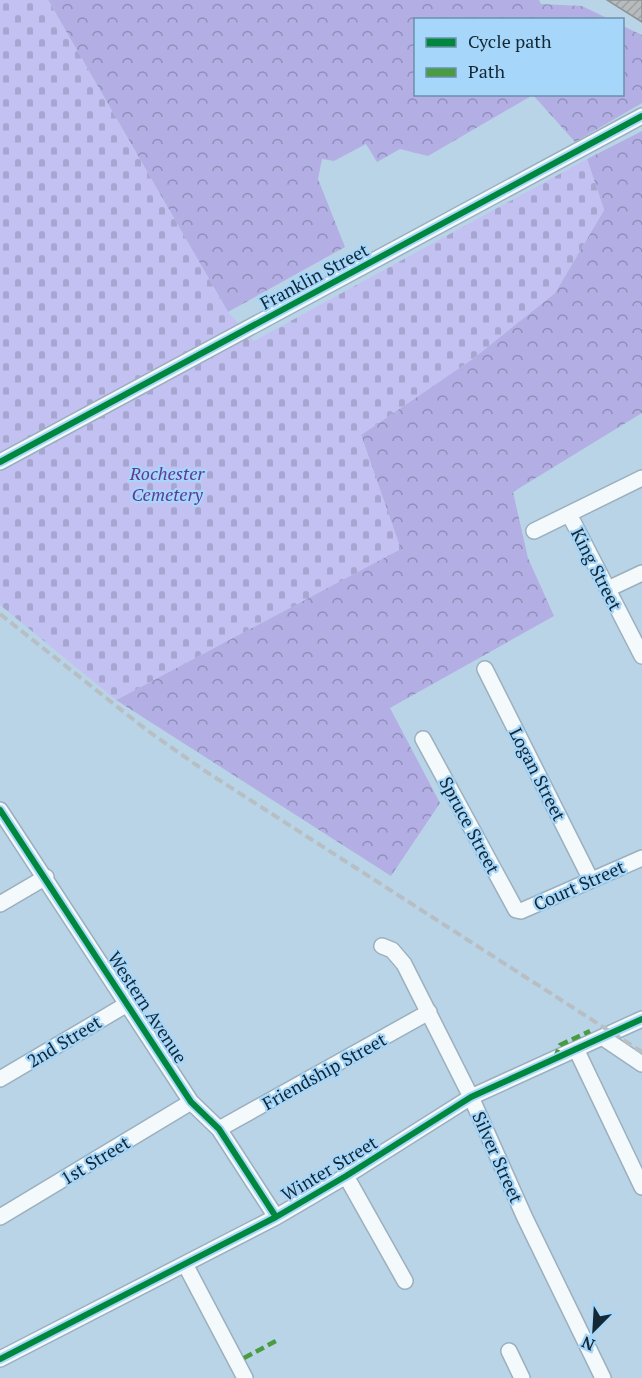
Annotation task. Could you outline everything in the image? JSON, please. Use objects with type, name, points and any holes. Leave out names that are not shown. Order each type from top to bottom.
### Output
[{"type":"street","name":"Franklin Street","points":[[0,462],[642,116]]},
{"type":"street","points":[[534,531],[642,478]]},
{"type":"street","name":"King Street","points":[[569,514],[642,656]]},
{"type":"street","points":[[608,589],[642,573]]},
{"type":"street","name":"Logan Street","points":[[485,669],[591,880]]},
{"type":"street","name":"Spruce Street","points":[[423,739],[516,910]]},
{"type":"street","name":"Western Avenue","points":[[0,810],[129,1003],[191,1102],[219,1129],[276,1217]]},
{"type":"street","name":"Court Street","points":[[516,910],[521,911],[642,858]]},
{"type":"street","points":[[0,904],[46,877]]},
{"type":"street","name":"Silver Street","points":[[382,946],[399,957],[429,1012],[471,1096],[525,1218],[603,1378]]},
{"type":"street","name":"2nd Street","points":[[0,1079],[129,1003]]},
{"type":"street","name":"Friendship Street","points":[[219,1129],[429,1012]]},
{"type":"street","name":"Winter Street","points":[[0,1359],[186,1266],[276,1217],[346,1176],[471,1096],[642,1019]]},
{"type":"street","points":[[602,1037],[642,1064]]},
{"type":"street","points":[[576,1049],[642,1187]]},
{"type":"street","name":"1st Street","points":[[0,1218],[191,1102]]},
{"type":"street","points":[[346,1176],[405,1281]]},
{"type":"street","points":[[186,1266],[245,1378]]},
{"type":"street","points":[[509,1351],[522,1378]]},
{"type":"green space","name":"Rochester Cemetery","points":[[0,0],[48,0],[228,312],[254,341],[587,159],[604,210],[555,293],[471,360],[361,435],[401,549],[116,700],[0,605]]},
{"type":"green space","points":[[48,0],[539,0],[541,4],[582,6],[607,18],[414,18],[414,96],[531,96],[428,156],[400,149],[377,162],[366,144],[334,161],[322,159],[318,179],[345,247],[228,312]]},
{"type":"green space","points":[[624,26],[642,35],[642,103],[575,142],[534,96],[624,96]]},
{"type":"green space","points":[[642,131],[642,413],[513,492],[528,558],[554,616],[390,708],[440,803],[391,876],[116,700],[400,549],[361,435],[471,360],[555,293],[604,210],[587,159]]},
{"type":"building","points":[[607,0],[642,0],[642,22]]},
{"type":"railway","points":[[0,614],[148,731],[202,769],[642,1052]]},
{"type":"marked path","points":[[555,1058],[560,1045],[590,1031]]},
{"type":"marked path","points":[[244,1358],[276,1341]]},
{"type":"cycle path","points":[[0,462],[642,116]]},
{"type":"cycle path","points":[[0,810],[191,1102],[219,1129],[276,1217]]},
{"type":"cycle path","points":[[0,1359],[276,1217],[471,1097],[642,1019]]}]
